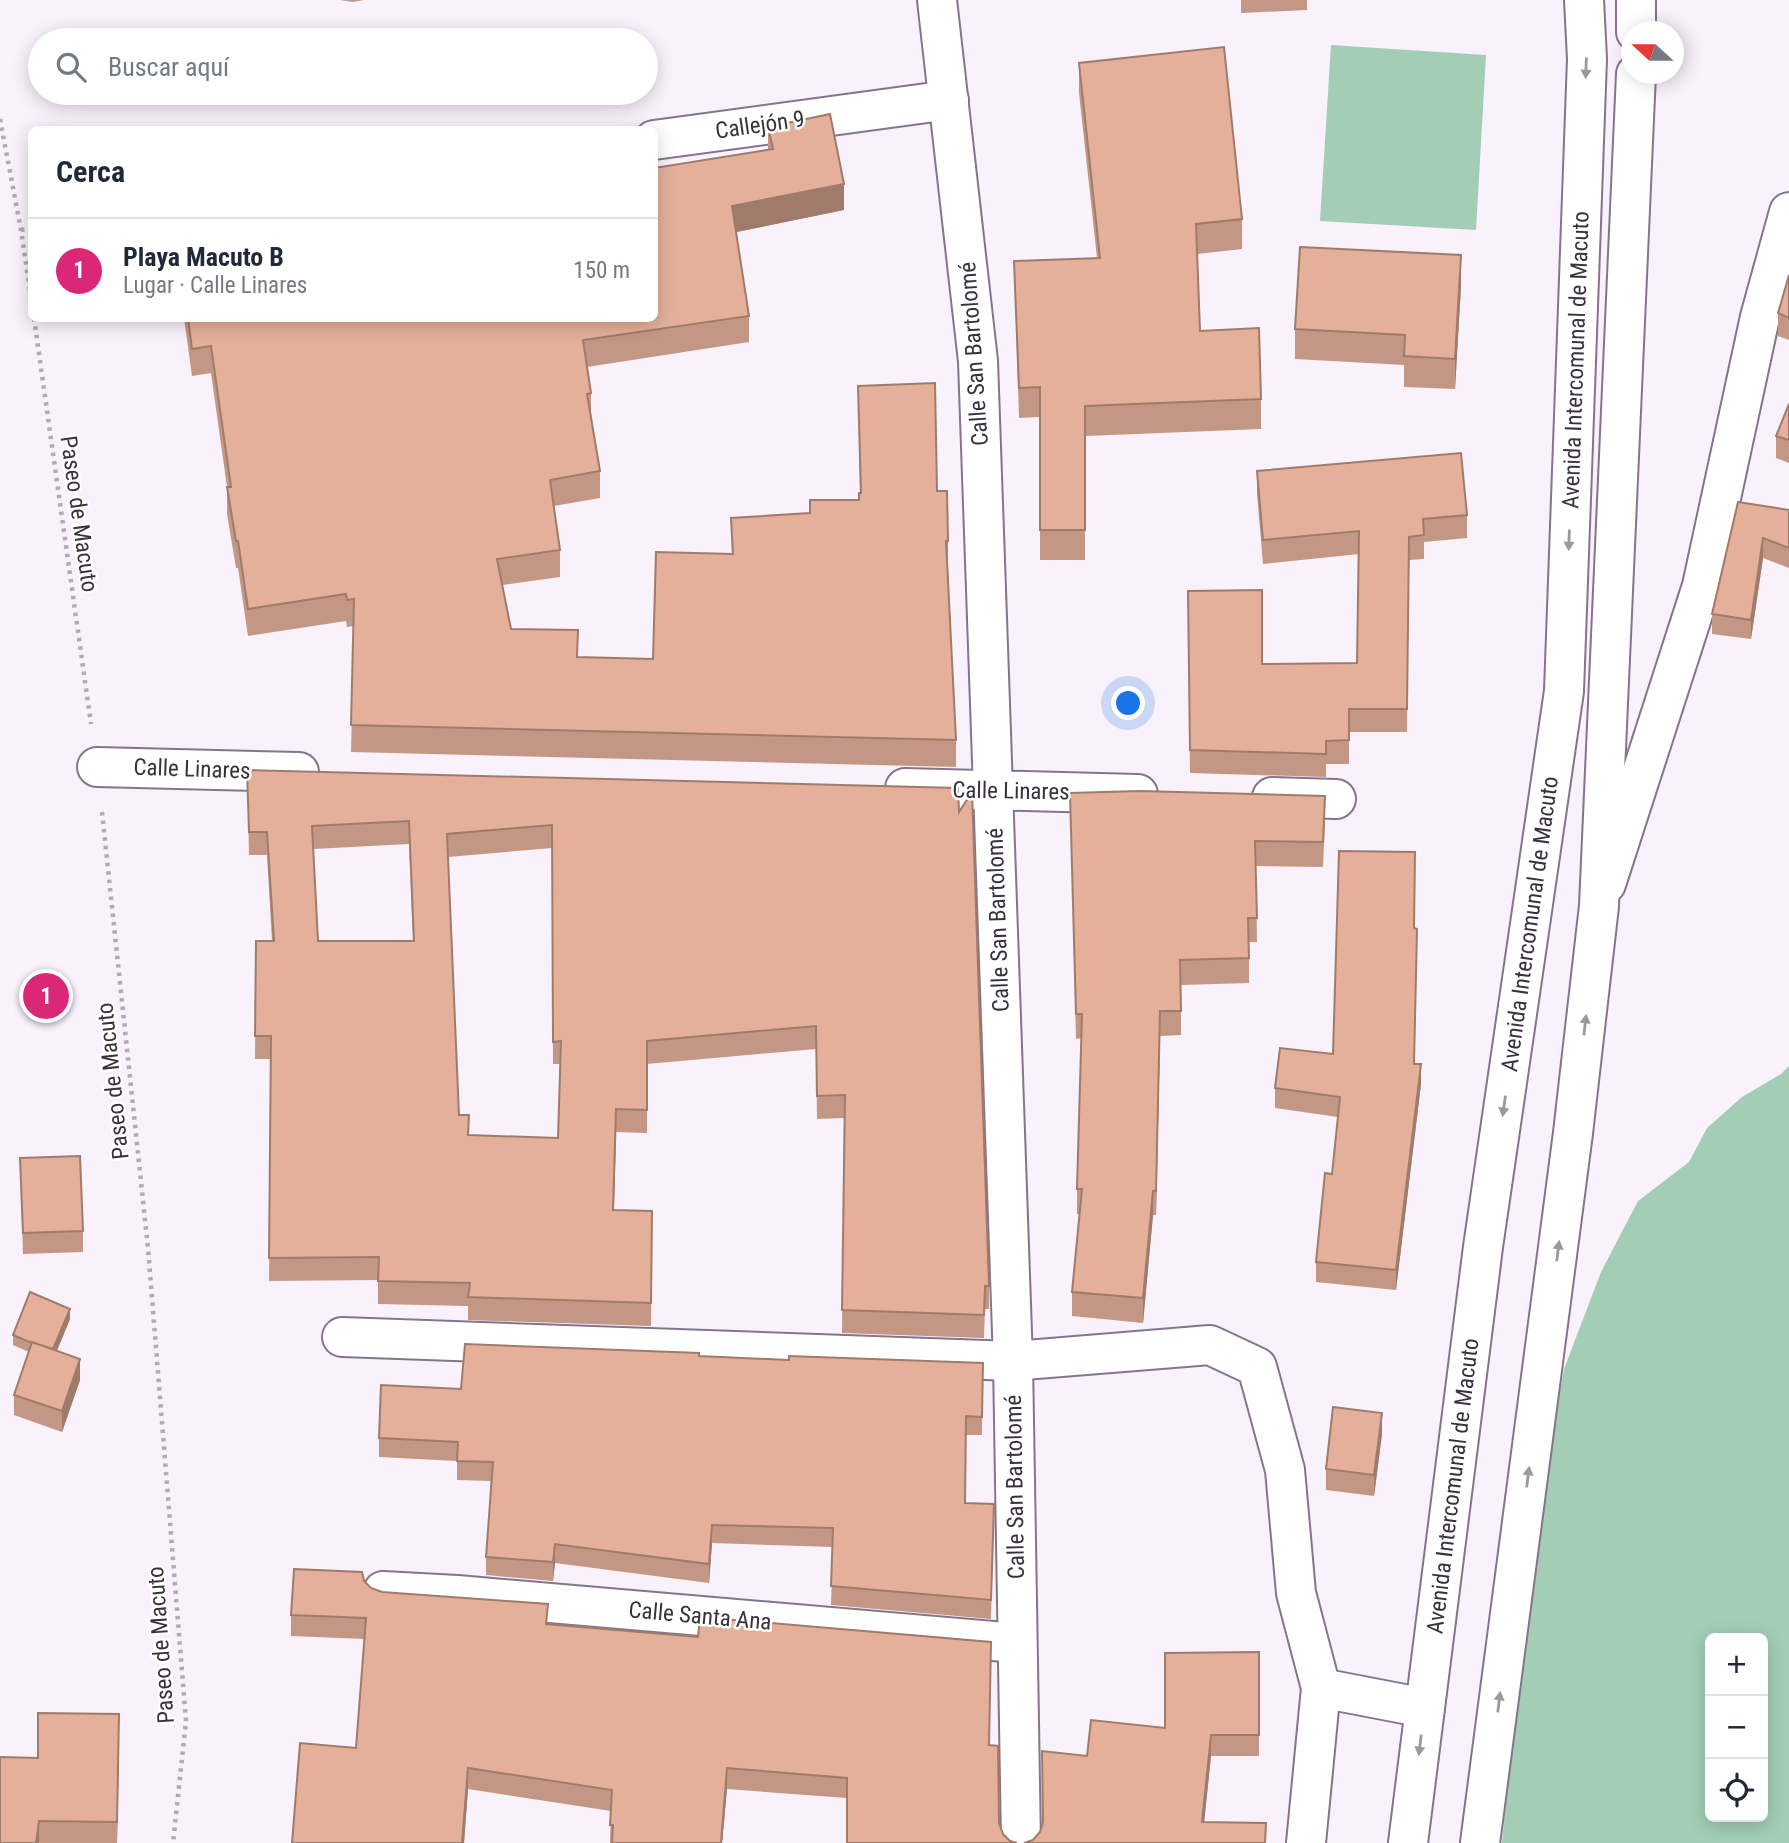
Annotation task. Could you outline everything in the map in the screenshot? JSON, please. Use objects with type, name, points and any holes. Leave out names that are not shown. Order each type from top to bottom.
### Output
[{"type":"street","name":"Calle San Bartolomé","points":[[937,0],[978,361],[1013,1361],[1021,1843]]},
{"type":"street","name":"Avenida Intercomunal de Macuto","points":[[1408,1843],[1483,1247],[1564,691],[1586,73],[1584,0]]},
{"type":"street","points":[[1636,0],[1636,21]]},
{"type":"street","name":"Avenida Intercomunal de Macuto","points":[[1480,1843],[1573,1133],[1599,906],[1636,84]]},
{"type":"street","name":"Callejón 9","points":[[658,139],[949,100]]},
{"type":"street","points":[[1599,906],[1702,586],[1760,317],[1789,212]]},
{"type":"street","name":"Calle Linares","points":[[97,767],[332,773]]},
{"type":"street","name":"Calle Linares","points":[[870,787],[1172,795]]},
{"type":"street","points":[[1241,797],[1336,799]]},
{"type":"street","points":[[342,1337],[1013,1361],[1210,1345],[1257,1367],[1285,1470],[1296,1593],[1321,1688],[1306,1843]]},
{"type":"street","name":"Calle Santa Ana","points":[[383,1591],[1017,1643]]},
{"type":"street","points":[[1321,1688],[1424,1708]]},
{"type":"path","points":[[0,119],[28,277]]},
{"type":"path","points":[[21,230],[28,229]]},
{"type":"path","name":"Paseo de Macuto","points":[[35,322],[97,767],[148,1248],[186,1721],[173,1843]]},
{"type":"green space","points":[[1331,45],[1486,55],[1476,230],[1320,221]]},
{"type":"green space","points":[[1789,1066],[1789,1843],[1502,1843],[1524,1594],[1564,1369],[1601,1272],[1638,1201],[1689,1162],[1707,1128],[1742,1097],[1781,1074]]},
{"type":"building","points":[[1224,47],[1242,219],[1196,224],[1200,331],[1259,328],[1261,399],[1085,406],[1085,530],[1040,530],[1040,387],[1019,388],[1014,261],[1100,258],[1079,63]]},
{"type":"building","points":[[830,114],[844,184],[732,206],[749,316],[583,340],[591,393],[587,394],[600,471],[550,480],[560,550],[497,559],[511,629],[578,630],[577,657],[653,659],[656,552],[733,554],[731,518],[810,513],[810,500],[859,500],[858,386],[935,383],[937,491],[947,491],[946,541],[956,740],[351,725],[354,599],[347,600],[346,594],[248,609],[227,487],[231,487],[211,346],[192,349],[189,322],[658,322],[658,167],[773,149],[768,127]]},
{"type":"building","points":[[1300,247],[1461,255],[1455,359],[1404,356],[1405,335],[1295,329]]},
{"type":"building","points":[[1789,275],[1789,318],[1778,313]]},
{"type":"building","points":[[1789,404],[1789,440],[1776,436]]},
{"type":"building","points":[[1461,453],[1467,515],[1423,519],[1424,535],[1409,537],[1407,709],[1349,709],[1349,740],[1326,741],[1326,754],[1190,750],[1188,591],[1262,590],[1262,664],[1357,663],[1359,531],[1263,540],[1257,471]]},
{"type":"building","points":[[1738,502],[1789,510],[1789,548],[1763,538],[1751,620],[1712,614]]},
{"type":"building","points":[[247,770],[958,788],[959,812],[972,792],[989,1286],[985,1286],[984,1315],[842,1310],[845,1095],[817,1096],[816,1026],[647,1041],[647,1110],[616,1109],[613,1210],[652,1211],[651,1303],[468,1297],[470,1283],[378,1281],[379,1257],[269,1258],[271,1036],[255,1036],[256,941],[274,941],[267,832],[249,832]],"holes":[[[409,821],[414,941],[318,941],[312,826]],[[552,825],[553,1042],[561,1041],[558,1138],[468,1135],[469,1115],[459,1115],[447,834]]]},
{"type":"building","points":[[1140,791],[1325,796],[1323,842],[1255,841],[1257,918],[1248,918],[1249,958],[1180,960],[1181,1011],[1160,1011],[1156,1191],[1153,1191],[1143,1298],[1072,1292],[1082,1189],[1077,1189],[1082,1014],[1076,1014],[1070,793]]},
{"type":"building","points":[[1339,851],[1415,852],[1414,928],[1417,929],[1414,1064],[1421,1064],[1396,1270],[1316,1262],[1325,1173],[1332,1174],[1340,1097],[1275,1088],[1280,1048],[1333,1054]]},
{"type":"building","points":[[80,1156],[83,1231],[23,1233],[20,1158]]},
{"type":"building","points":[[30,1292],[70,1309],[53,1349],[13,1335]]},
{"type":"building","points":[[32,1342],[80,1359],[62,1411],[14,1395]]},
{"type":"building","points":[[465,1344],[699,1353],[699,1356],[789,1360],[789,1356],[983,1363],[982,1417],[966,1416],[965,1503],[994,1504],[991,1600],[831,1586],[833,1528],[712,1525],[709,1564],[555,1544],[553,1562],[486,1557],[493,1462],[457,1461],[458,1442],[379,1438],[381,1385],[461,1389]]},
{"type":"building","points":[[1333,1407],[1382,1413],[1374,1475],[1326,1469]]},
{"type":"building","points":[[294,1569],[362,1572],[364,1581],[371,1588],[382,1592],[548,1604],[546,1624],[698,1637],[700,1617],[991,1642],[989,1745],[998,1746],[999,1823],[1003,1834],[1010,1841],[1017,1843],[847,1843],[847,1778],[727,1768],[721,1843],[612,1843],[612,1790],[468,1768],[462,1843],[292,1843],[300,1743],[356,1748],[366,1618],[291,1615]]},
{"type":"building","points":[[1259,1652],[1259,1735],[1211,1735],[1202,1822],[1266,1823],[1265,1843],[1024,1843],[1033,1840],[1040,1832],[1043,1822],[1042,1751],[1087,1756],[1091,1720],[1165,1728],[1165,1653]]},
{"type":"building","points":[[38,1713],[119,1714],[117,1822],[39,1821],[36,1843],[0,1843],[0,1757],[38,1758]]},
{"type":"place","name":"Playa Macuto B","points":[[46,996]]}]
